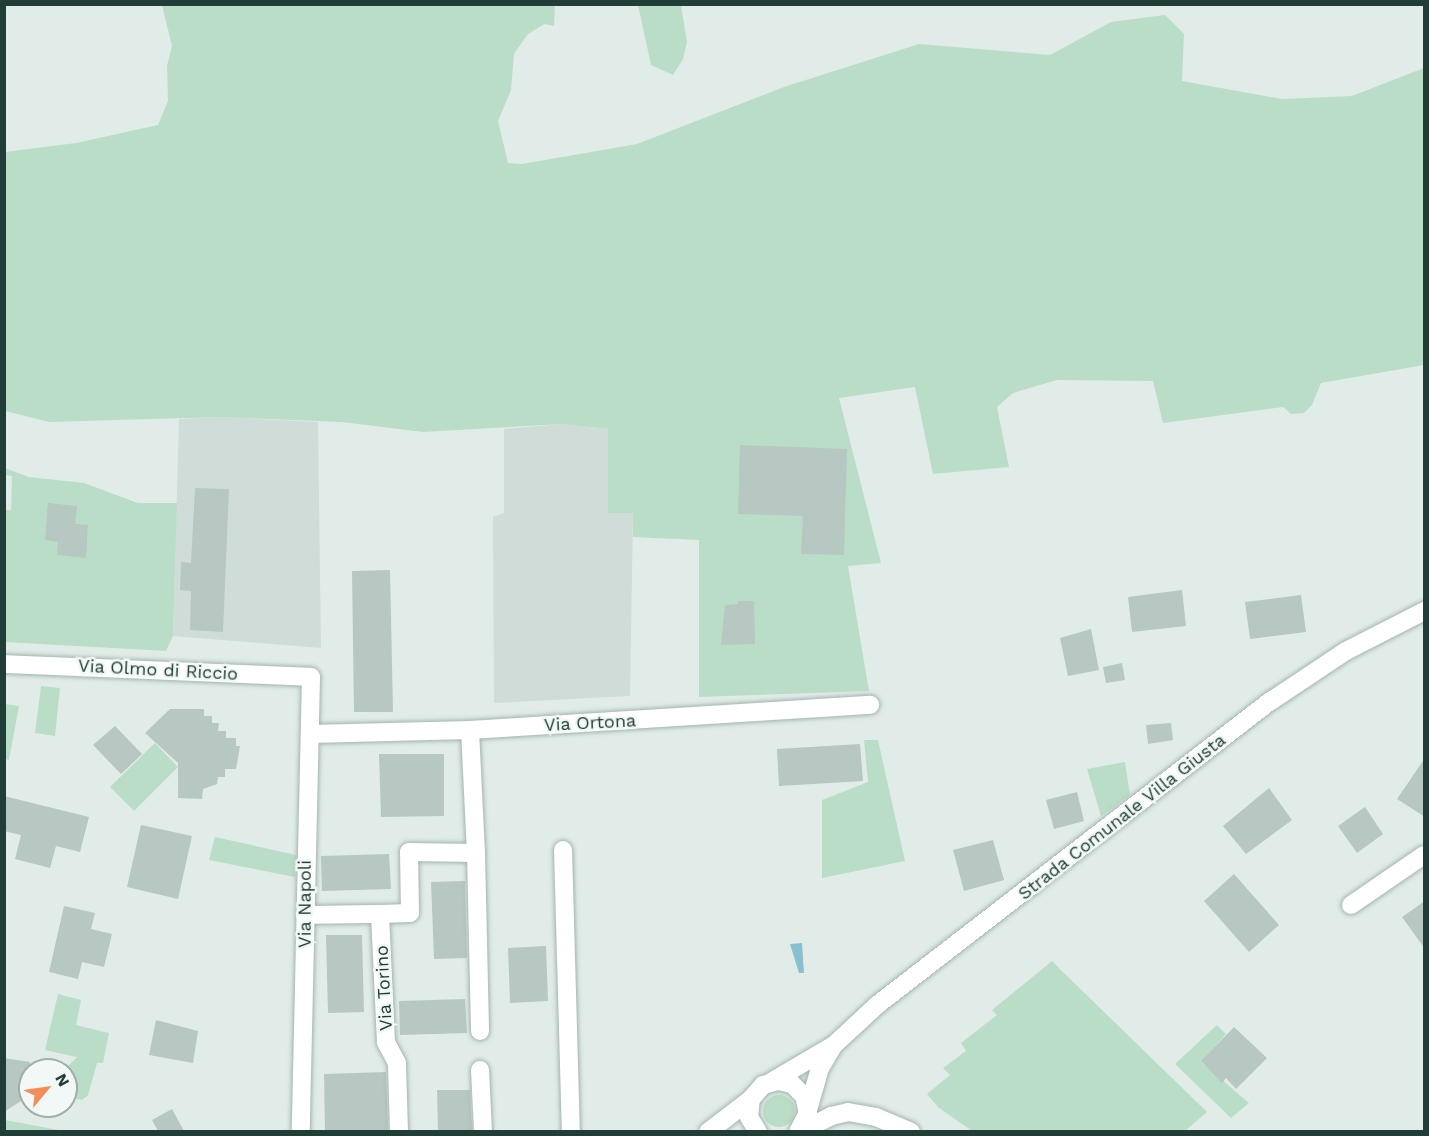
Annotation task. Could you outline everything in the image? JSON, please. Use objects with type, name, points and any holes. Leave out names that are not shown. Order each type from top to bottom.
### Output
[{"type":"street","name":"Strada Comunale Villa Giusta","points":[[834,1045],[886,998],[1271,701],[1346,651],[1425,611]]},
{"type":"street","name":"Via Olmo di Riccio","points":[[4,664],[311,677]]},
{"type":"street","name":"Via Napoli","points":[[301,1131],[311,677]]},
{"type":"street","name":"Via Ortona","points":[[310,734],[470,730],[870,705]]},
{"type":"street","points":[[470,730],[476,853],[480,1031]]},
{"type":"street","points":[[563,850],[571,1131]]},
{"type":"street","points":[[305,915],[410,913],[409,852],[476,853]]},
{"type":"street","points":[[1351,905],[1425,855]]},
{"type":"street","name":"Via Torino","points":[[380,914],[386,1042],[397,1063],[399,1131]]},
{"type":"street","points":[[708,1131],[751,1099],[756,1091],[834,1045]]},
{"type":"street","points":[[799,1131],[808,1113],[811,1094],[834,1045]]},
{"type":"street","points":[[480,1070],[483,1131]]},
{"type":"street","points":[[771,1082],[792,1084],[855,1113],[876,1117],[911,1131]]},
{"type":"street","points":[[792,1084],[804,1096],[808,1113]]},
{"type":"street","points":[[751,1099],[749,1117],[758,1131]]},
{"type":"street","points":[[799,1131],[831,1116],[855,1113]]},
{"type":"shaded area","points":[[219,417],[318,422],[321,648],[173,636],[179,419]]},
{"type":"shaded area","points":[[562,424],[608,429],[608,513],[633,513],[630,696],[494,703],[493,517],[504,513],[504,429]]},
{"type":"green space","points":[[162,5],[555,5],[554,26],[544,24],[528,34],[514,54],[511,90],[498,121],[508,163],[522,164],[637,144],[784,87],[919,44],[1050,55],[1111,22],[1165,15],[1184,34],[1182,81],[1282,99],[1352,96],[1424,68],[1424,365],[1321,383],[1312,405],[1304,413],[1291,414],[1283,407],[1163,423],[1153,381],[1057,380],[1013,393],[997,407],[1009,467],[933,474],[915,387],[839,398],[881,563],[848,566],[869,691],[699,697],[699,540],[633,537],[633,513],[608,513],[608,429],[562,424],[423,432],[342,422],[219,417],[49,422],[5,411],[5,152],[76,143],[158,125],[168,101],[167,66],[172,46]]},
{"type":"green space","points":[[638,5],[681,5],[687,42],[683,59],[673,75],[651,65]]},
{"type":"green space","points":[[5,468],[29,477],[84,483],[138,503],[177,503],[173,636],[166,651],[5,642],[4,510],[11,510],[12,476],[5,475]]},
{"type":"green space","points":[[41,686],[60,688],[55,736],[35,733]]},
{"type":"green space","points":[[4,704],[19,706],[9,760],[5,759]]},
{"type":"green space","points":[[864,740],[878,740],[905,861],[822,878],[822,800],[868,782]]},
{"type":"green space","points":[[155,743],[178,767],[134,811],[110,787]]},
{"type":"green space","points":[[1125,762],[1130,795],[1101,816],[1087,769]]},
{"type":"green space","points":[[215,837],[296,855],[295,877],[209,860]]},
{"type":"green space","points":[[1052,961],[1207,1112],[1185,1131],[972,1131],[938,1107],[927,1094],[950,1075],[943,1068],[966,1051],[961,1043],[997,1015],[992,1010]]},
{"type":"green space","points":[[58,994],[81,1000],[76,1025],[109,1033],[103,1063],[97,1063],[88,1095],[82,1100],[78,1099],[78,1058],[45,1050]]},
{"type":"green space","points":[[1217,1025],[1226,1034],[1201,1062],[1249,1103],[1231,1118],[1175,1064]]},
{"type":"green space","points":[[779,1095],[790,1100],[795,1111],[790,1122],[779,1127],[768,1122],[763,1111],[768,1100]]},
{"type":"green space","points":[[5,1120],[64,1131],[5,1131]]},
{"type":"water","points":[[802,943],[804,973],[799,973],[790,944]]},
{"type":"building","points":[[740,445],[847,449],[844,555],[801,554],[803,516],[738,514]]},
{"type":"building","points":[[195,488],[229,489],[223,632],[190,630],[191,591],[180,590],[181,562],[191,563]]},
{"type":"building","points":[[48,503],[77,506],[75,524],[88,525],[86,558],[57,555],[58,542],[45,540]]},
{"type":"building","points":[[390,570],[393,712],[354,712],[352,571]]},
{"type":"building","points":[[1182,590],[1186,626],[1132,632],[1128,597]]},
{"type":"building","points":[[1301,595],[1306,632],[1250,639],[1245,602]]},
{"type":"building","points":[[738,601],[754,601],[755,644],[721,645],[725,605],[738,604]]},
{"type":"building","points":[[1091,629],[1099,670],[1068,676],[1060,638]]},
{"type":"building","points":[[1122,663],[1125,680],[1106,683],[1103,667]]},
{"type":"building","points":[[170,709],[204,709],[204,716],[212,716],[212,723],[219,723],[218,731],[226,731],[226,738],[236,738],[236,746],[240,746],[236,769],[225,769],[225,777],[218,777],[217,784],[203,789],[202,799],[178,798],[178,763],[145,733]]},
{"type":"building","points":[[1171,723],[1173,740],[1148,744],[1146,725]]},
{"type":"building","points":[[115,726],[142,754],[121,774],[93,745]]},
{"type":"building","points":[[860,744],[863,781],[779,786],[777,749]]},
{"type":"building","points":[[379,754],[444,754],[444,816],[381,817]]},
{"type":"building","points":[[1425,758],[1425,817],[1397,799]]},
{"type":"building","points":[[1269,788],[1292,820],[1246,854],[1223,826]]},
{"type":"building","points":[[1077,792],[1084,821],[1054,829],[1046,800]]},
{"type":"building","points":[[4,796],[89,817],[80,852],[56,846],[50,868],[15,859],[21,835],[4,831]]},
{"type":"building","points":[[1365,807],[1383,834],[1357,853],[1338,826]]},
{"type":"building","points":[[141,825],[192,836],[178,899],[127,887]]},
{"type":"building","points":[[993,840],[1004,880],[964,891],[953,850]]},
{"type":"building","points":[[389,854],[391,889],[322,891],[321,856]]},
{"type":"building","points":[[1234,874],[1279,925],[1249,952],[1204,901]]},
{"type":"building","points":[[465,881],[467,958],[434,959],[431,882]]},
{"type":"building","points":[[1425,901],[1425,949],[1402,917]]},
{"type":"building","points":[[64,906],[95,913],[91,929],[112,934],[104,967],[82,962],[78,979],[49,972]]},
{"type":"building","points":[[326,935],[362,935],[364,1012],[328,1013]]},
{"type":"building","points":[[546,946],[548,1001],[510,1003],[508,948]]},
{"type":"building","points":[[465,999],[467,1033],[400,1035],[399,1001]]},
{"type":"building","points":[[156,1020],[198,1031],[193,1063],[149,1055]]},
{"type":"building","points":[[1234,1027],[1267,1058],[1236,1089],[1226,1078],[1222,1083],[1201,1061]]},
{"type":"building","points":[[4,1058],[18,1060],[18,1103],[4,1112]]},
{"type":"building","points":[[386,1072],[388,1131],[325,1131],[324,1074]]},
{"type":"building","points":[[437,1090],[470,1090],[472,1131],[438,1131]]},
{"type":"building","points":[[172,1109],[184,1131],[158,1131],[152,1120]]}]
